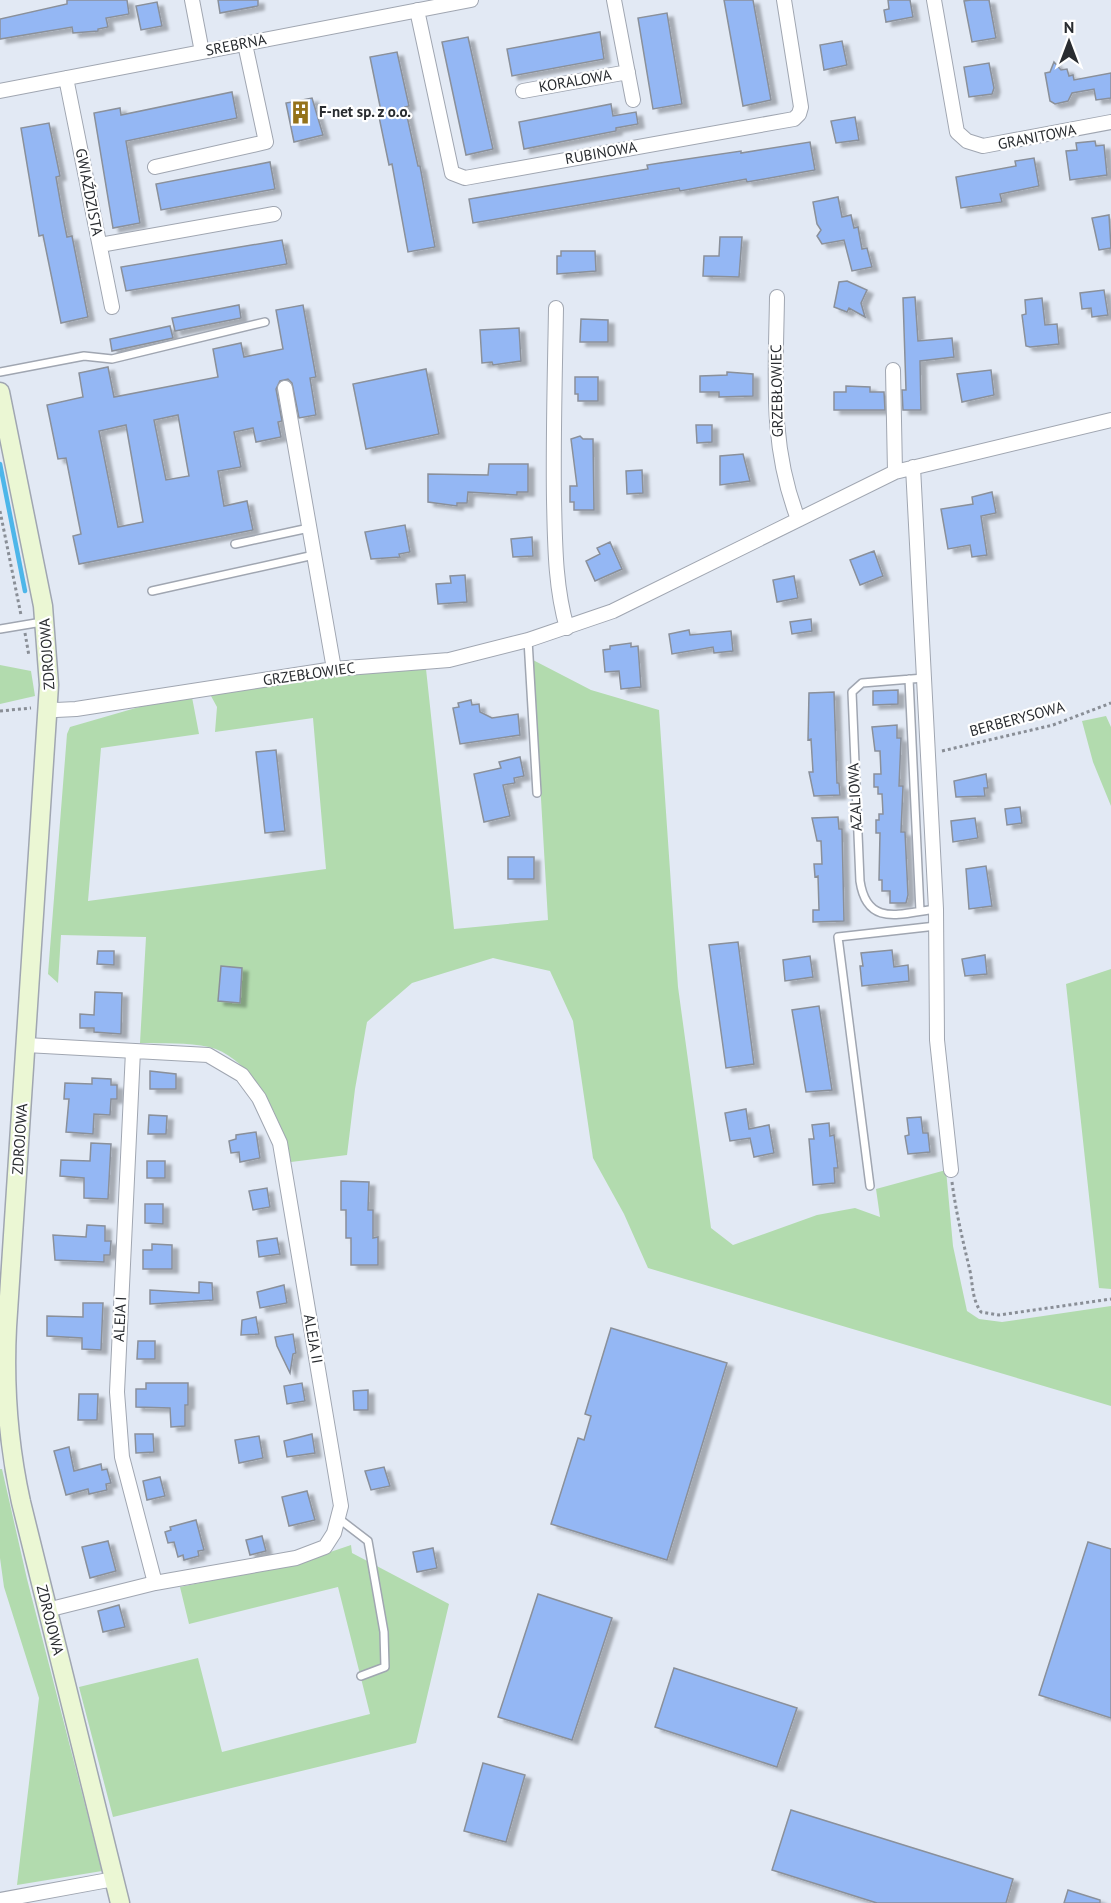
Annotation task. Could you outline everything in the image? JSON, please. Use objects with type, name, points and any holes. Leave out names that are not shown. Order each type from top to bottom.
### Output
[{"type":"street","points":[[192,0],[202,52]]},
{"type":"street","name":"SREBRNA","points":[[0,91],[471,0]]},
{"type":"street","name":"KORALOWA","points":[[614,0],[633,100]]},
{"type":"street","name":"RUBINOWA","points":[[417,10],[452,173],[465,178],[794,119],[801,107],[784,0]]},
{"type":"street","name":"GRANITOWA","points":[[934,0],[957,132],[967,141],[983,146],[1007,143],[1111,122]]},
{"type":"street","points":[[155,167],[266,142],[245,44]]},
{"type":"street","name":"KORALOWA","points":[[523,91],[628,72]]},
{"type":"street","name":"GWIAŹDZISTA","points":[[66,78],[112,307]]},
{"type":"street","points":[[100,245],[274,214]]},
{"type":"street","name":"GRZEBŁOWIEC","points":[[777,297],[776,428],[786,487],[798,519]]},
{"type":"street","points":[[556,308],[553,436],[555,533],[560,606],[567,628]]},
{"type":"street","points":[[893,370],[895,472]]},
{"type":"street","points":[[285,388],[334,669]]},
{"type":"street","name":"ZDROJOWA","points":[[0,392],[45,622],[49,707],[3,1405],[14,1470],[120,1903]]},
{"type":"street","name":"GRZEBŁOWIEC","points":[[49,707],[56,710],[76,709],[334,669],[449,660],[528,640],[613,612],[895,472],[1111,420]]},
{"type":"street","points":[[913,467],[936,909],[937,1040],[951,1170]]},
{"type":"street","name":"ALEJA II","points":[[26,1045],[208,1055],[242,1075],[259,1098],[280,1143],[341,1506],[334,1533],[325,1547],[296,1558],[155,1583],[47,1610]]},
{"type":"street","name":"ALEJA I","points":[[133,1051],[117,1392],[122,1456],[155,1583]]},
{"type":"street","points":[[0,1900],[114,1880]]},
{"type":"lane","points":[[0,372],[84,356],[112,359],[265,322]]},
{"type":"lane","points":[[235,544],[309,528]]},
{"type":"lane","points":[[152,591],[314,555]]},
{"type":"lane","points":[[0,629],[45,622]]},
{"type":"lane","points":[[528,640],[537,793]]},
{"type":"lane","name":"AZALIOWA","points":[[925,678],[862,683],[852,692],[859,870],[865,902],[875,911],[886,915],[936,909]]},
{"type":"lane","points":[[909,679],[920,911]]},
{"type":"lane","points":[[870,1186],[838,937],[936,926]]},
{"type":"lane","points":[[338,1518],[368,1541],[384,1632],[385,1666],[361,1676]]},
{"type":"path","points":[[0,511],[30,661]]},
{"type":"path","name":"BERBERYSOWA","points":[[928,754],[1053,725],[1111,703]]},
{"type":"path","points":[[0,711],[49,707]]},
{"type":"path","points":[[951,1170],[957,1221],[970,1274],[974,1302],[981,1312],[999,1315],[1111,1299]]},
{"type":"green space","points":[[533,660],[591,690],[659,710],[678,987],[711,1228],[733,1245],[817,1215],[855,1208],[880,1217],[876,1189],[946,1170],[953,1246],[967,1311],[979,1319],[1002,1322],[1111,1306],[1111,1406],[648,1268],[624,1214],[593,1158],[573,1021],[550,971],[493,958],[412,983],[367,1022],[355,1089],[347,1155],[291,1162],[281,1129],[264,1093],[239,1064],[225,1053],[201,1045],[140,1043],[146,937],[61,935],[58,983],[48,974],[67,734],[70,727],[191,692],[199,734],[101,748],[88,901],[326,869],[313,718],[215,732],[217,707],[211,696],[230,689],[337,674],[426,669],[454,929],[548,920]]},
{"type":"green space","points":[[0,665],[31,671],[35,696],[0,704]]},
{"type":"green space","points":[[1106,716],[1111,727],[1111,806],[1093,762],[1082,721]]},
{"type":"green space","points":[[1111,969],[1111,1289],[1099,1288],[1066,984]]},
{"type":"green space","points":[[0,1469],[2,1469],[27,1579],[102,1871],[17,1885],[39,1698],[4,1587],[0,1558]]},
{"type":"green space","points":[[351,1545],[352,1553],[449,1604],[416,1743],[113,1817],[79,1687],[198,1658],[222,1752],[370,1714],[338,1587],[189,1624],[180,1587],[298,1563]]},
{"type":"building","points":[[67,0],[127,0],[129,14],[106,18],[108,27],[98,29],[98,31],[73,33],[72,27],[0,39],[0,19],[67,4]]},
{"type":"building","points":[[218,0],[258,0],[258,6],[220,13]]},
{"type":"building","points":[[724,0],[753,0],[771,100],[743,106]]},
{"type":"building","points":[[888,0],[910,0],[913,17],[886,22],[884,10],[889,9]]},
{"type":"building","points":[[989,0],[996,38],[972,42],[964,1]]},
{"type":"building","points":[[157,2],[162,26],[141,30],[136,6]]},
{"type":"building","points":[[667,13],[682,104],[653,109],[638,18]]},
{"type":"building","points":[[600,32],[604,59],[512,76],[507,49]]},
{"type":"building","points":[[468,37],[493,149],[466,155],[442,42]]},
{"type":"building","points":[[842,41],[847,65],[824,70],[820,45]]},
{"type":"building","points":[[397,52],[409,106],[405,107],[418,166],[420,166],[435,247],[408,252],[392,164],[389,165],[378,112],[381,111],[370,57]]},
{"type":"building","points":[[1054,62],[1061,70],[1067,69],[1069,76],[1073,75],[1074,80],[1111,73],[1111,98],[1096,100],[1094,89],[1072,93],[1068,101],[1055,104],[1050,101],[1045,73],[1050,72]]},
{"type":"building","points":[[989,63],[994,88],[992,94],[969,97],[964,67]]},
{"type":"building","points":[[232,92],[237,118],[126,141],[140,223],[113,228],[94,113],[120,108],[121,115]]},
{"type":"building","points":[[312,98],[323,135],[294,142],[286,103]]},
{"type":"building","points":[[611,104],[613,116],[636,112],[638,124],[616,128],[616,131],[524,149],[519,122]]},
{"type":"building","points":[[855,117],[859,140],[836,143],[831,121]]},
{"type":"building","points":[[49,123],[60,176],[56,177],[67,237],[72,236],[88,317],[61,323],[43,235],[39,236],[21,128]]},
{"type":"building","points":[[1095,141],[1096,146],[1104,145],[1107,175],[1070,180],[1066,151],[1077,150],[1076,143]]},
{"type":"building","points":[[810,142],[815,170],[680,191],[679,188],[473,223],[469,199],[648,169],[647,165]]},
{"type":"building","points":[[1034,158],[1039,186],[1000,194],[1002,202],[961,208],[956,177],[1016,166],[1015,161]]},
{"type":"building","points":[[270,162],[275,189],[161,210],[156,184]]},
{"type":"building","points":[[838,197],[842,217],[851,215],[854,228],[858,227],[862,249],[867,248],[872,267],[852,271],[844,240],[822,244],[817,236],[821,230],[817,224],[813,202]]},
{"type":"building","points":[[1109,215],[1111,248],[1099,250],[1092,218]]},
{"type":"building","points":[[720,237],[742,237],[739,277],[703,276],[704,256],[719,256]]},
{"type":"building","points":[[282,240],[287,264],[126,291],[121,267]]},
{"type":"building","points":[[561,251],[595,251],[596,271],[557,274],[557,256],[561,256]]},
{"type":"building","points":[[847,281],[867,290],[861,303],[865,317],[849,308],[847,312],[834,307],[839,282]]},
{"type":"building","points":[[1104,290],[1108,315],[1092,317],[1091,308],[1082,309],[1080,293]]},
{"type":"building","points":[[915,297],[918,341],[952,338],[954,357],[920,361],[921,410],[903,410],[902,390],[906,390],[903,298]]},
{"type":"building","points":[[1042,298],[1045,325],[1057,324],[1059,344],[1026,346],[1022,315],[1026,314],[1025,300]]},
{"type":"building","points":[[239,305],[241,318],[175,331],[172,318]]},
{"type":"building","points":[[303,305],[316,377],[310,378],[316,415],[299,418],[292,383],[288,379],[280,381],[276,389],[282,421],[278,422],[281,437],[256,442],[253,428],[234,432],[241,467],[218,471],[224,506],[247,501],[253,530],[79,564],[73,536],[81,534],[66,458],[58,459],[47,405],[83,397],[79,373],[108,367],[114,397],[218,377],[213,349],[241,343],[244,357],[283,349],[276,310]],"holes":[[[178,415],[189,476],[166,480],[154,420]],[[126,425],[143,522],[118,527],[99,431]]]},
{"type":"building","points":[[581,319],[608,320],[608,342],[580,342]]},
{"type":"building","points":[[170,326],[173,338],[112,351],[110,339]]},
{"type":"building","points":[[519,328],[521,361],[493,365],[492,362],[482,363],[480,330]]},
{"type":"building","points":[[426,369],[439,434],[366,449],[353,384]]},
{"type":"building","points":[[991,370],[994,395],[962,402],[957,374]]},
{"type":"building","points":[[727,372],[753,374],[753,396],[719,397],[719,392],[700,392],[700,376],[727,375]]},
{"type":"building","points":[[575,377],[598,377],[598,401],[578,401],[578,394],[575,394]]},
{"type":"building","points":[[846,386],[870,387],[870,392],[884,392],[885,410],[834,410],[834,392],[846,392]]},
{"type":"building","points":[[696,425],[712,425],[712,442],[697,443]]},
{"type":"building","points":[[580,436],[583,439],[593,439],[594,510],[574,510],[574,502],[570,502],[570,486],[577,486],[571,439]]},
{"type":"building","points":[[743,454],[750,481],[720,485],[720,456]]},
{"type":"building","points":[[489,464],[528,464],[528,492],[517,492],[517,495],[468,492],[467,503],[457,503],[457,506],[428,502],[428,474],[488,475]]},
{"type":"building","points":[[642,470],[643,493],[627,494],[626,471]]},
{"type":"building","points":[[992,492],[996,513],[981,516],[987,555],[972,557],[970,545],[948,549],[941,509],[973,504],[972,497]]},
{"type":"building","points":[[405,525],[410,552],[399,554],[400,557],[371,559],[365,532]]},
{"type":"building","points":[[532,537],[533,556],[513,557],[511,539]]},
{"type":"building","points":[[610,542],[622,569],[595,581],[586,561],[600,554],[597,548]]},
{"type":"building","points":[[874,551],[883,576],[860,585],[850,560]]},
{"type":"building","points":[[465,575],[467,602],[438,604],[436,584],[451,583],[450,576]]},
{"type":"building","points":[[794,576],[798,598],[777,602],[773,580]]},
{"type":"building","points":[[811,619],[812,631],[792,634],[790,622]]},
{"type":"building","points":[[689,630],[690,635],[731,631],[733,651],[714,653],[713,647],[672,654],[669,634]]},
{"type":"building","points":[[631,643],[631,647],[638,646],[641,687],[621,689],[619,671],[605,672],[603,650],[610,649],[610,646]]},
{"type":"building","points":[[898,690],[898,704],[873,705],[873,691]]},
{"type":"building","points":[[834,692],[837,783],[839,783],[840,795],[814,796],[809,772],[813,772],[811,739],[808,740],[809,693]]},
{"type":"building","points":[[471,700],[472,705],[479,704],[480,712],[492,718],[518,714],[520,735],[460,744],[453,708],[459,707],[458,703]]},
{"type":"building","points":[[897,725],[897,738],[901,738],[899,786],[903,786],[901,832],[905,832],[908,895],[906,903],[890,903],[890,891],[882,891],[882,880],[879,880],[880,833],[876,833],[876,820],[879,820],[879,814],[883,814],[882,794],[878,794],[878,787],[874,787],[874,774],[881,774],[880,751],[875,751],[872,727]]},
{"type":"building","points":[[276,750],[285,831],[265,833],[256,752]]},
{"type":"building","points":[[520,757],[524,776],[514,778],[515,783],[503,785],[510,816],[484,822],[474,774],[501,768],[499,762]]},
{"type":"building","points":[[986,774],[988,788],[984,788],[985,796],[956,797],[954,781]]},
{"type":"building","points":[[1020,807],[1022,823],[1007,825],[1005,809]]},
{"type":"building","points":[[838,817],[839,829],[842,829],[844,921],[813,922],[813,910],[819,910],[818,876],[815,877],[814,864],[822,864],[821,841],[817,841],[812,818]]},
{"type":"building","points":[[975,818],[978,838],[953,842],[951,821]]},
{"type":"building","points":[[508,857],[534,857],[534,879],[508,879]]},
{"type":"building","points":[[986,866],[992,906],[969,909],[966,869]]},
{"type":"building","points":[[738,942],[754,1064],[726,1068],[709,945]]},
{"type":"building","points":[[892,950],[894,967],[908,965],[909,981],[862,986],[861,953]]},
{"type":"building","points":[[98,951],[114,951],[114,965],[97,964]]},
{"type":"building","points":[[985,955],[987,974],[965,976],[962,959]]},
{"type":"building","points":[[810,956],[813,977],[785,981],[783,960]]},
{"type":"building","points":[[221,966],[242,968],[240,1003],[218,1001]]},
{"type":"building","points":[[95,992],[122,993],[121,1034],[94,1032],[94,1028],[80,1028],[80,1014],[94,1015]]},
{"type":"building","points":[[819,1006],[832,1090],[806,1092],[792,1010]]},
{"type":"building","points":[[150,1071],[176,1074],[176,1089],[150,1089]]},
{"type":"building","points":[[92,1078],[111,1079],[111,1085],[117,1085],[117,1099],[111,1099],[110,1115],[94,1114],[93,1134],[66,1132],[69,1099],[64,1099],[65,1083],[92,1084]]},
{"type":"building","points":[[746,1109],[749,1129],[769,1125],[774,1153],[754,1157],[750,1138],[730,1141],[725,1113]]},
{"type":"building","points":[[149,1115],[167,1116],[166,1134],[148,1134]]},
{"type":"building","points":[[921,1117],[923,1133],[928,1133],[930,1152],[908,1154],[905,1136],[909,1135],[907,1118]]},
{"type":"building","points":[[829,1123],[830,1136],[834,1135],[838,1168],[834,1168],[835,1183],[813,1185],[809,1139],[814,1139],[812,1125]]},
{"type":"building","points":[[256,1132],[260,1158],[240,1162],[239,1152],[231,1153],[229,1141],[236,1139],[236,1135]]},
{"type":"building","points":[[91,1143],[111,1144],[108,1199],[84,1198],[84,1178],[60,1176],[61,1160],[90,1161]]},
{"type":"building","points":[[147,1161],[165,1161],[165,1178],[147,1178]]},
{"type":"building","points":[[341,1181],[369,1182],[368,1210],[373,1210],[373,1238],[378,1237],[378,1265],[351,1265],[351,1238],[346,1238],[346,1210],[341,1210]]},
{"type":"building","points":[[267,1188],[270,1207],[253,1210],[249,1191]]},
{"type":"building","points":[[145,1204],[163,1204],[163,1224],[145,1223]]},
{"type":"building","points":[[87,1225],[105,1226],[105,1241],[111,1241],[110,1255],[104,1255],[104,1262],[55,1260],[53,1235],[86,1237]]},
{"type":"building","points":[[277,1238],[280,1254],[259,1257],[257,1241]]},
{"type":"building","points":[[152,1244],[172,1245],[172,1269],[143,1269],[143,1250],[152,1250]]},
{"type":"building","points":[[199,1282],[212,1283],[213,1300],[150,1304],[150,1290],[199,1293]]},
{"type":"building","points":[[284,1285],[287,1303],[260,1308],[257,1292]]},
{"type":"building","points":[[83,1303],[103,1303],[101,1350],[82,1349],[82,1338],[47,1336],[47,1316],[83,1317]]},
{"type":"building","points":[[256,1317],[259,1334],[241,1335],[242,1320]]},
{"type":"building","points":[[611,1328],[727,1363],[667,1560],[551,1524],[578,1438],[584,1440],[591,1416],[585,1414]]},
{"type":"building","points":[[293,1334],[296,1353],[293,1354],[290,1373],[275,1337]]},
{"type":"building","points":[[138,1341],[155,1341],[155,1359],[137,1359]]},
{"type":"building","points":[[146,1383],[188,1383],[185,1426],[171,1427],[170,1408],[136,1407],[136,1389],[146,1389]]},
{"type":"building","points":[[302,1383],[305,1401],[287,1404],[284,1386]]},
{"type":"building","points":[[368,1390],[368,1410],[354,1410],[353,1391]]},
{"type":"building","points":[[79,1394],[98,1394],[97,1420],[78,1420]]},
{"type":"building","points":[[135,1434],[153,1434],[154,1452],[136,1453]]},
{"type":"building","points":[[312,1434],[315,1453],[287,1457],[284,1441]]},
{"type":"building","points":[[259,1436],[263,1458],[239,1463],[235,1440]]},
{"type":"building","points":[[69,1447],[74,1471],[101,1464],[102,1470],[107,1469],[111,1483],[106,1484],[107,1490],[89,1494],[88,1489],[66,1495],[54,1451]]},
{"type":"building","points":[[384,1467],[390,1486],[371,1490],[365,1471]]},
{"type":"building","points":[[160,1477],[165,1496],[147,1500],[143,1481]]},
{"type":"building","points":[[307,1491],[315,1520],[289,1526],[282,1497]]},
{"type":"building","points":[[196,1520],[204,1550],[198,1551],[199,1556],[184,1560],[183,1555],[178,1557],[174,1542],[168,1543],[165,1532],[171,1530],[170,1527]]},
{"type":"building","points":[[262,1536],[266,1551],[250,1555],[246,1540]]},
{"type":"building","points":[[108,1541],[116,1571],[90,1578],[82,1547]]},
{"type":"building","points":[[1088,1542],[1111,1549],[1111,1718],[1039,1695]]},
{"type":"building","points":[[433,1548],[437,1568],[417,1572],[413,1552]]},
{"type":"building","points":[[538,1594],[612,1618],[572,1740],[498,1717]]},
{"type":"building","points":[[119,1605],[125,1627],[103,1632],[98,1611]]},
{"type":"building","points":[[674,1668],[797,1708],[777,1767],[655,1727]]},
{"type":"building","points":[[483,1763],[525,1775],[506,1842],[464,1831]]},
{"type":"building","points":[[791,1810],[1013,1879],[1006,1903],[877,1903],[772,1870]]},
{"type":"building","points":[[1068,1890],[1100,1900],[1100,1903],[1064,1903]]},
{"type":"waterway","points":[[0,464],[25,591]]},
{"type":"place","name":"F-net sp. z o.o.","points":[[301,112]]}]
